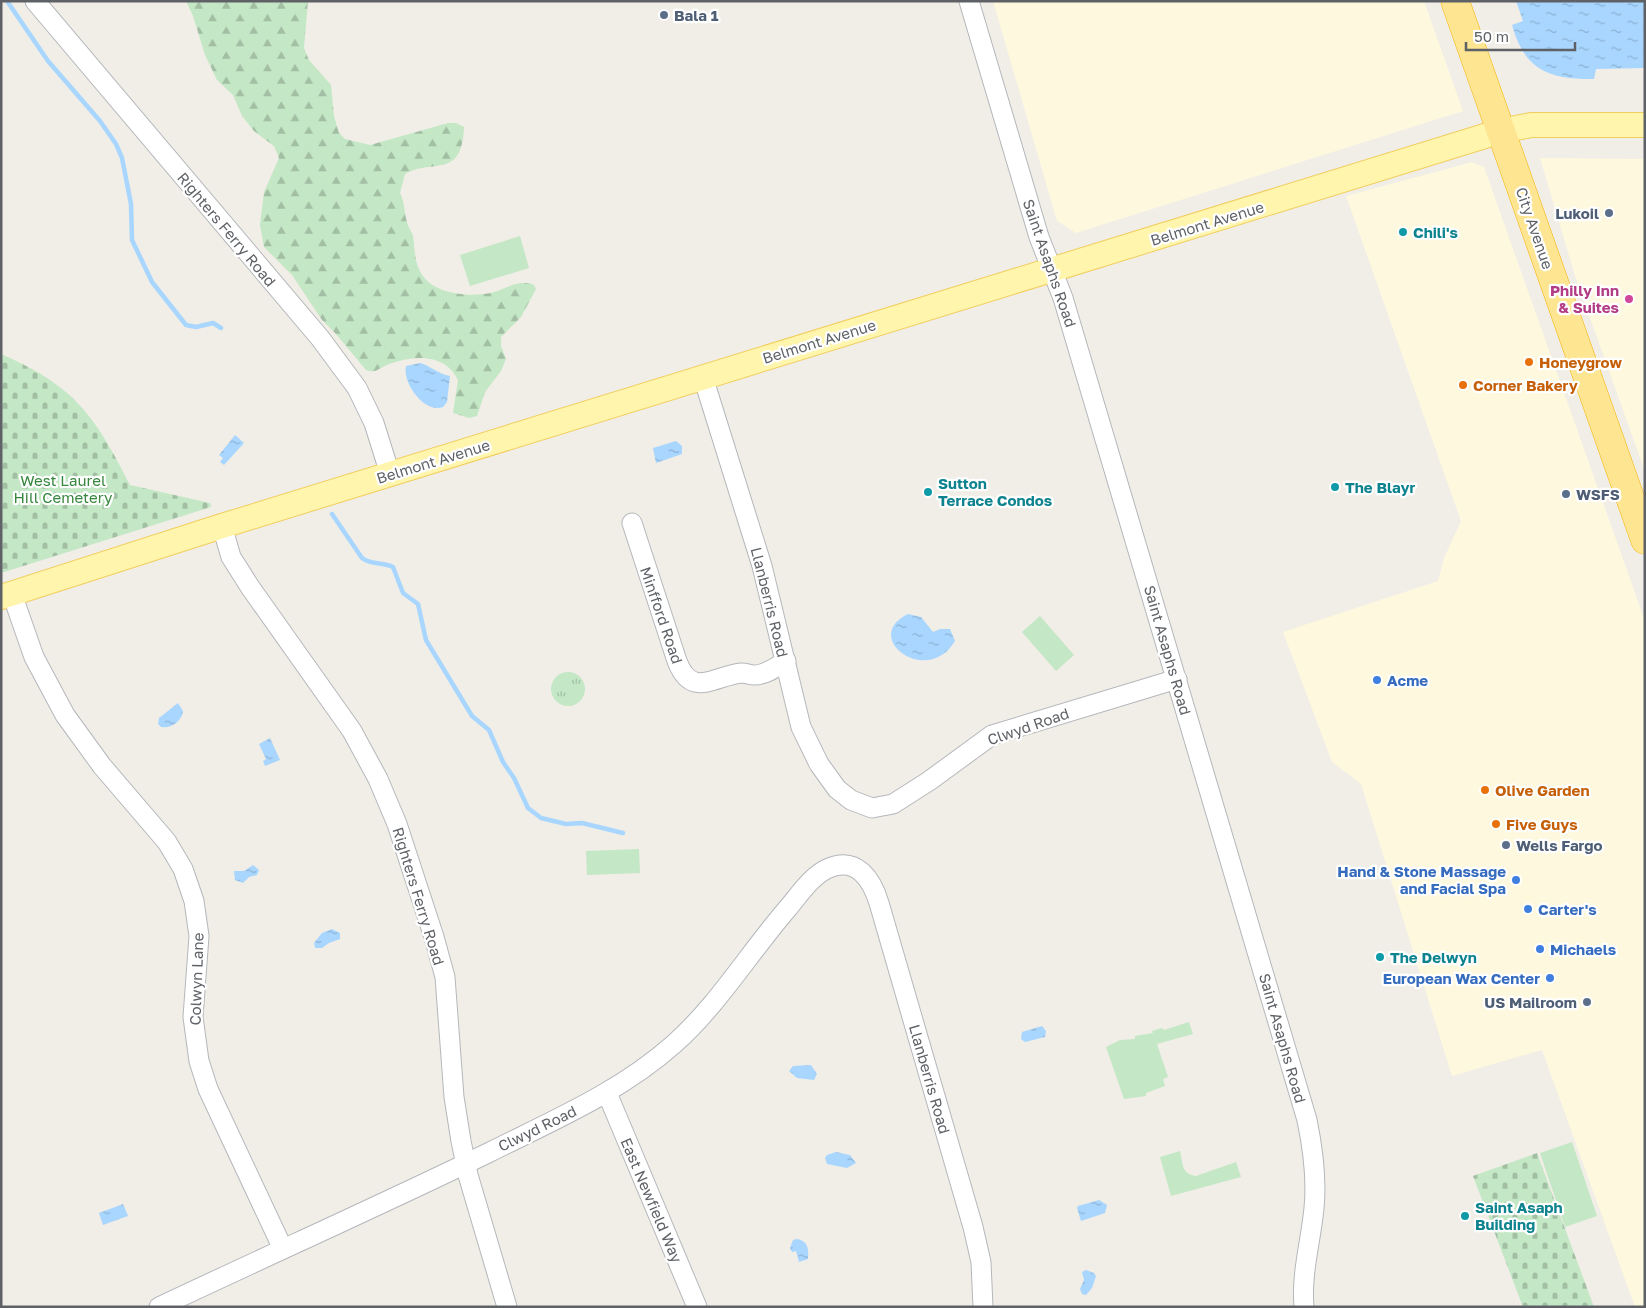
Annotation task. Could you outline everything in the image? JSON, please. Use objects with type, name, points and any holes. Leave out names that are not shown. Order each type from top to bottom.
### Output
[{"type":"highway","name":"City Avenue","points":[[1455,1],[1645,540]]},
{"type":"main road","name":"Belmont Avenue","points":[[7,596],[222,526],[1500,131],[1531,125],[1645,125]]},
{"type":"street","name":"Righters Ferry Road","points":[[35,1],[320,338],[349,375],[374,423],[390,474]]},
{"type":"street","name":"Saint Asaphs Road","points":[[969,1],[1038,238],[1064,298],[1299,1089],[1311,1140],[1315,1181],[1314,1207],[1306,1264],[1304,1307]]},
{"type":"street","name":"Llanberris Road","points":[[703,377],[762,566],[801,726],[812,752],[837,789],[851,800],[865,806]]},
{"type":"street","name":"Minfford Road","points":[[632,523],[676,661],[683,674],[694,682],[703,683],[742,673],[756,675],[772,670],[786,661]]},
{"type":"street","name":"Righters Ferry Road","points":[[222,526],[236,565],[348,724],[366,755],[388,801],[443,971],[448,995],[454,1097],[465,1164],[507,1307]]},
{"type":"street","name":"Colwyn Lane","points":[[7,596],[34,657],[64,715],[102,766],[167,842],[183,869],[194,901],[199,936],[193,1017],[199,1061],[208,1089],[283,1250]]},
{"type":"street","name":"Clwyd Road","points":[[865,806],[886,807],[904,798],[996,733],[1177,679]]},
{"type":"street","name":"Clwyd Road","points":[[159,1307],[465,1164],[607,1093],[649,1064],[688,1032],[771,928],[818,875],[836,865],[849,866]]},
{"type":"street","name":"Llanberris Road","points":[[849,866],[867,876],[879,902],[973,1227],[981,1262],[983,1307]]},
{"type":"street","name":"East Newfield Way","points":[[607,1093],[697,1307]]},
{"type":"shaded area","points":[[993,1],[1424,1],[1463,111],[1076,233],[1057,221]]},
{"type":"shaded area","points":[[1540,158],[1643,159],[1645,162],[1645,472],[1575,276]]},
{"type":"shaded area","points":[[1472,162],[1484,167],[1645,621],[1645,1307],[1635,1307],[1542,1050],[1452,1076],[1361,784],[1332,762],[1283,632],[1438,581],[1444,558],[1461,521],[1346,196]]},
{"type":"green space","points":[[186,1],[308,1],[304,48],[309,60],[331,85],[334,116],[339,133],[345,139],[370,145],[448,123],[456,123],[464,127],[462,144],[458,154],[452,161],[405,174],[400,193],[413,236],[417,264],[421,273],[434,286],[454,293],[475,295],[494,292],[523,283],[534,285],[536,289],[521,317],[501,337],[501,346],[506,359],[501,371],[485,392],[477,416],[469,418],[453,413],[458,380],[445,364],[436,360],[427,358],[406,359],[374,371],[366,370],[322,320],[292,275],[264,247],[260,225],[264,192],[279,158],[274,146],[254,131],[242,116],[233,95],[217,80],[205,55],[193,16]]},
{"type":"green space","points":[[520,236],[529,268],[470,286],[460,255]]},
{"type":"green space","name":"West Laurel Hill Cemetery","points":[[1,354],[47,378],[65,391],[80,406],[105,440],[130,485],[210,503],[211,507],[1,573]]},
{"type":"green space","points":[[1040,616],[1074,655],[1056,671],[1022,632]]},
{"type":"green space","points":[[568,672],[575,673],[580,677],[584,682],[584,696],[580,701],[575,705],[568,706],[561,705],[556,701],[552,696],[551,689],[552,682],[556,677],[561,673]]},
{"type":"green space","points":[[639,849],[640,873],[587,875],[586,851]]},
{"type":"green space","points":[[1189,1022],[1193,1034],[1157,1044],[1168,1077],[1163,1079],[1165,1086],[1146,1093],[1146,1096],[1124,1099],[1106,1047],[1120,1040],[1135,1039],[1135,1036],[1153,1033],[1152,1031],[1162,1028],[1164,1030]]},
{"type":"green space","points":[[1572,1142],[1597,1216],[1565,1227],[1540,1153]]},
{"type":"green space","points":[[1180,1151],[1185,1170],[1191,1175],[1196,1176],[1236,1162],[1241,1177],[1171,1196],[1160,1157]]},
{"type":"green space","points":[[1537,1153],[1594,1307],[1523,1307],[1473,1176]]},
{"type":"water","points":[[1516,1],[1645,1],[1645,68],[1596,69],[1594,79],[1565,77],[1542,70],[1532,63],[1517,41],[1512,25],[1523,21]]},
{"type":"water","points":[[420,363],[450,376],[447,402],[443,407],[429,406],[411,388],[407,380],[406,366]]},
{"type":"water","points":[[235,435],[244,443],[224,465],[220,462],[223,458],[219,455]]},
{"type":"water","points":[[676,441],[682,446],[682,454],[656,463],[653,448]]},
{"type":"water","points":[[908,614],[921,617],[933,632],[940,629],[950,629],[955,641],[943,654],[929,660],[915,659],[903,654],[894,645],[891,635],[895,624]]},
{"type":"water","points":[[178,703],[183,711],[181,718],[169,727],[161,727],[158,724],[159,718]]},
{"type":"water","points":[[270,738],[280,760],[265,766],[263,761],[266,759],[259,744]]},
{"type":"water","points":[[253,865],[259,870],[257,875],[249,877],[243,883],[235,880],[234,871],[244,871]]},
{"type":"water","points":[[332,929],[340,933],[340,939],[322,948],[315,948],[314,943],[322,933]]},
{"type":"water","points":[[1042,1026],[1046,1031],[1045,1037],[1025,1042],[1021,1039],[1022,1032]]},
{"type":"water","points":[[811,1065],[817,1074],[814,1080],[797,1078],[789,1071],[793,1066]]},
{"type":"water","points":[[836,1152],[850,1155],[856,1163],[847,1168],[827,1164],[825,1158],[827,1155]]},
{"type":"water","points":[[1099,1200],[1107,1205],[1105,1213],[1081,1221],[1078,1206]]},
{"type":"water","points":[[123,1204],[128,1216],[103,1225],[99,1213]]},
{"type":"water","points":[[797,1239],[806,1244],[808,1252],[808,1259],[799,1262],[796,1251],[792,1252],[790,1248],[793,1240]]},
{"type":"water","points":[[1086,1270],[1094,1273],[1096,1276],[1092,1288],[1086,1295],[1082,1294],[1080,1289],[1084,1280],[1082,1272]]},
{"type":"waterway","points":[[7,1],[48,61],[100,121],[116,144],[122,158],[131,204],[132,240],[152,282],[186,325],[196,327],[213,323],[221,328]]},
{"type":"waterway","points":[[332,514],[362,558],[369,562],[393,567],[403,593],[418,604],[426,640],[472,716],[489,730],[503,762],[514,778],[528,808],[541,818],[566,824],[582,823],[623,833]]},
{"type":"place","name":"Bala 1","points":[[664,15]]},
{"type":"place","name":"Lukoil","points":[[1609,213]]},
{"type":"place","name":"Chili's","points":[[1403,232]]},
{"type":"place","name":"Philly Inn & Suites","points":[[1629,299]]},
{"type":"place","name":"Honeygrow","points":[[1529,362]]},
{"type":"place","name":"Corner Bakery","points":[[1463,385]]},
{"type":"place","name":"The Blayr","points":[[1335,487]]},
{"type":"place","name":"Sutton Terrace Condos","points":[[928,492]]},
{"type":"place","name":"WSFS","points":[[1566,494]]},
{"type":"place","name":"Acme","points":[[1377,680]]},
{"type":"place","name":"Olive Garden","points":[[1485,790]]},
{"type":"place","name":"Five Guys","points":[[1496,824]]},
{"type":"place","name":"Wells Fargo","points":[[1506,845]]},
{"type":"place","name":"Hand & Stone Massage and Facial Spa","points":[[1516,880]]},
{"type":"place","name":"Carter's","points":[[1528,909]]},
{"type":"place","name":"Michaels","points":[[1540,949]]},
{"type":"place","name":"The Delwyn","points":[[1380,957]]},
{"type":"place","name":"European Wax Center","points":[[1550,978]]},
{"type":"place","name":"US Mailroom","points":[[1587,1002]]},
{"type":"place","name":"Saint Asaph Building","points":[[1465,1216]]}]
